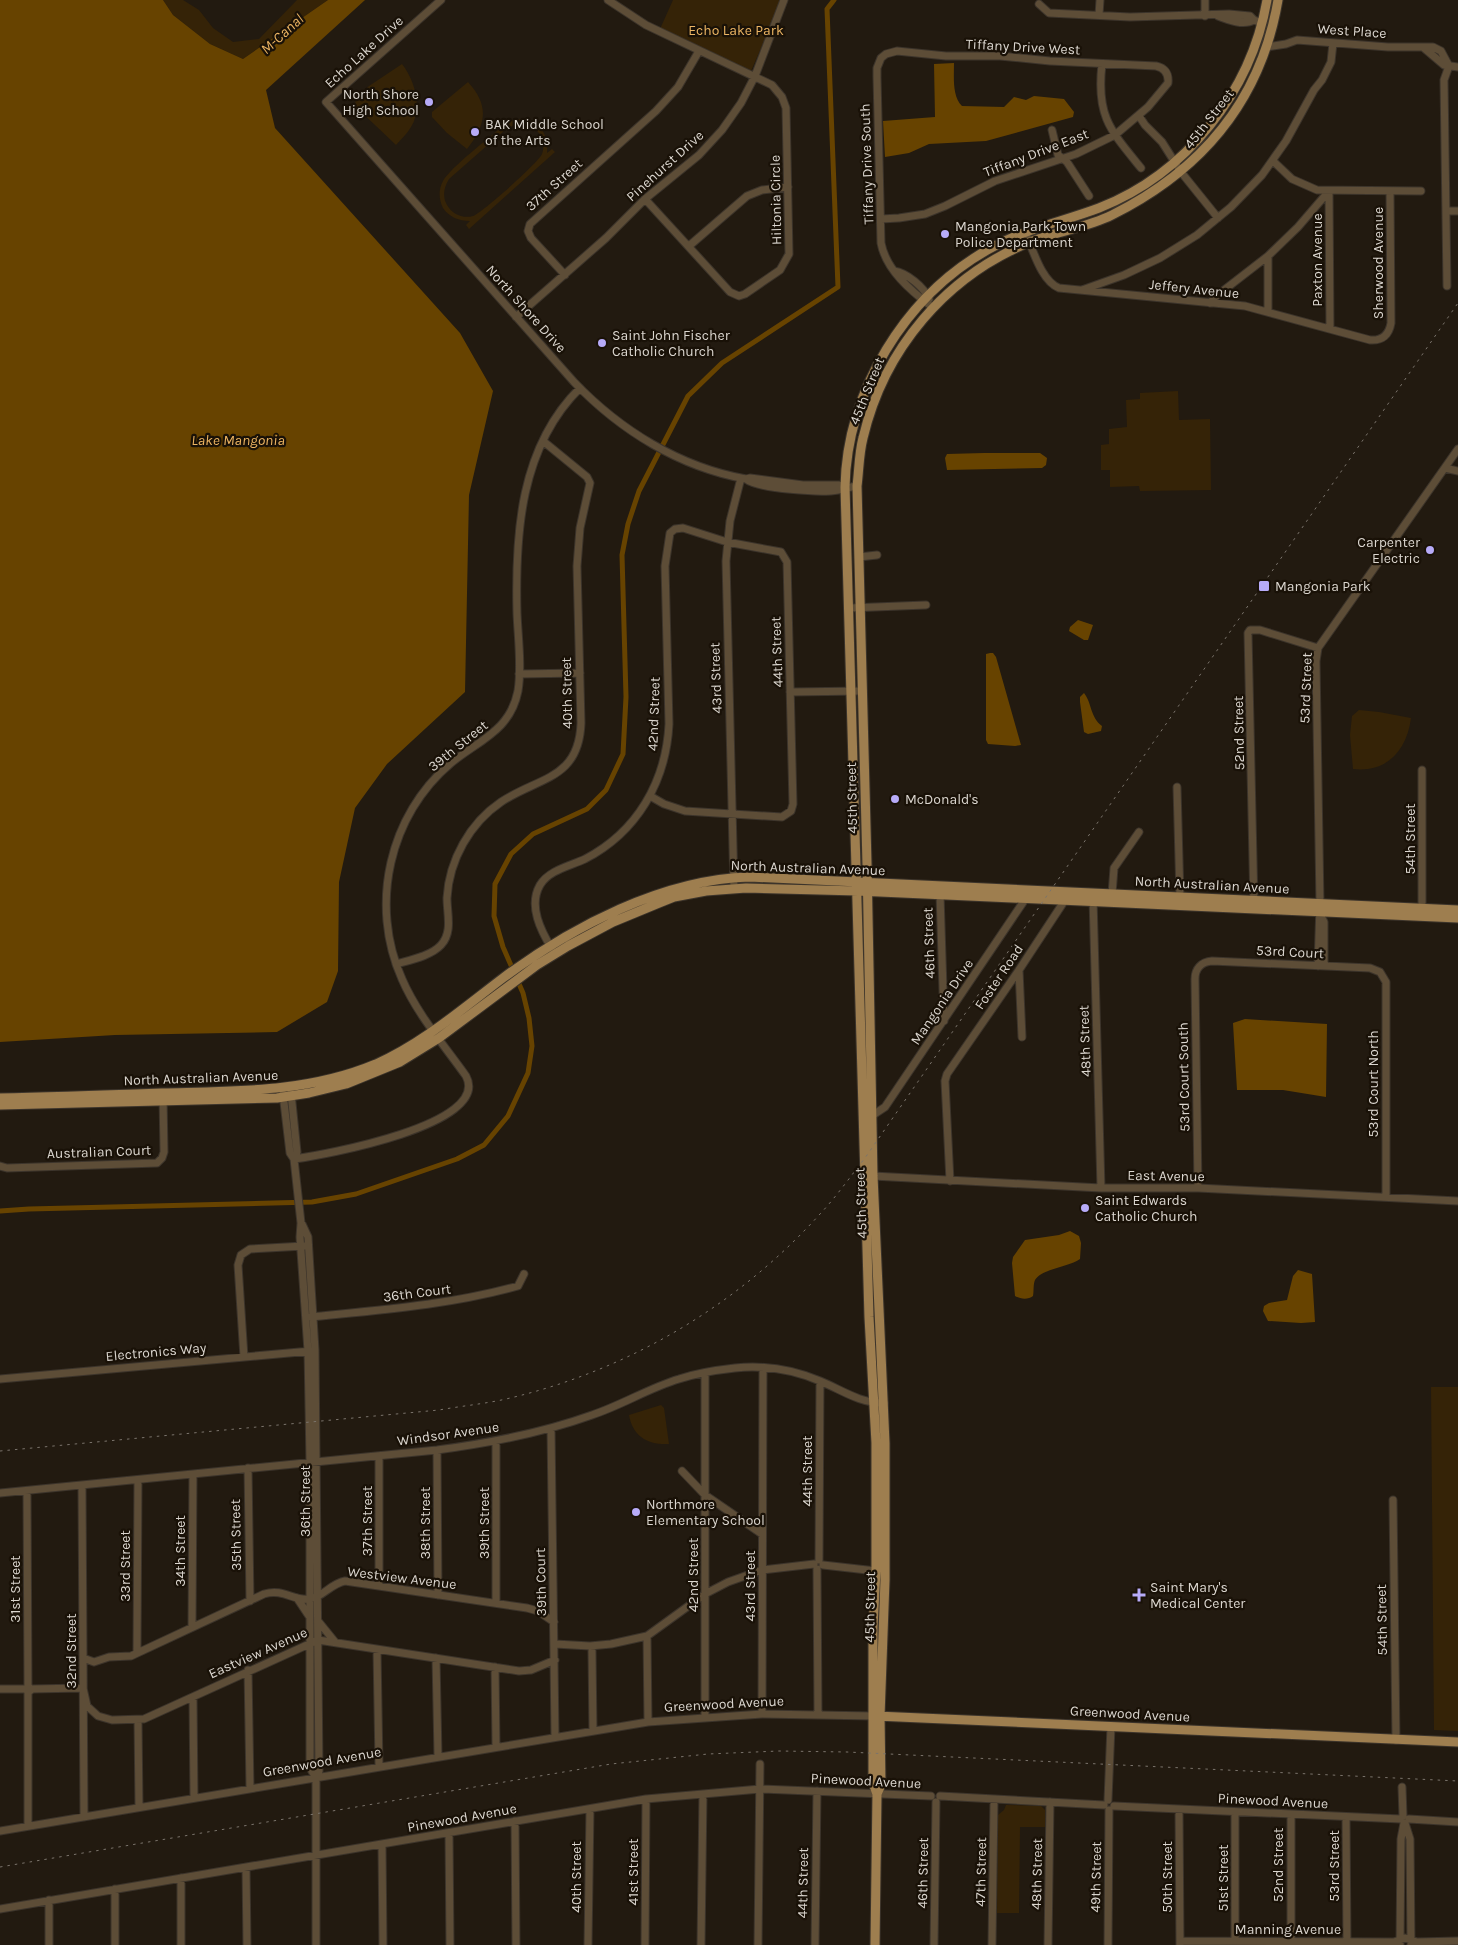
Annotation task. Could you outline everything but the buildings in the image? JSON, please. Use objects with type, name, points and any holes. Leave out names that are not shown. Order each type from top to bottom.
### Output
[{"type":"main road","name":"45th Street","points":[[876,1716],[873,1627],[879,1403],[869,1307],[845,488],[850,442],[860,407],[872,378],[894,336],[904,321],[926,298],[976,256],[1025,232],[1115,201],[1147,183],[1175,163],[1195,144],[1216,117],[1236,86],[1252,54],[1258,22],[1267,0]]},
{"type":"main road","name":"45th Street","points":[[875,1945],[877,1794],[873,1783],[885,1580],[873,1176],[857,486],[863,440],[879,391],[899,350],[932,307],[956,286],[983,266],[1029,242],[1112,216],[1181,172],[1204,150],[1228,122],[1248,91],[1269,41],[1278,0]]},
{"type":"main road","points":[[1258,22],[1268,30],[1269,41]]},
{"type":"main road","name":"North Australian Avenue","points":[[0,1105],[261,1091],[287,1092],[360,1070],[437,1034],[506,982],[594,922],[663,893],[694,884],[734,878],[857,887]]},
{"type":"main road","name":"North Australian Avenue","points":[[553,950],[674,897],[706,890],[734,888],[867,887],[1320,908],[1458,918]]},
{"type":"main road","name":"North Australian Avenue","points":[[867,887],[940,894],[1026,898],[1068,896]]},
{"type":"main road","name":"North Australian Avenue","points":[[1093,897],[1112,894],[1157,900],[1180,897],[1254,905]]},
{"type":"main road","name":"North Australian Avenue","points":[[1320,908],[1458,910]]},
{"type":"main road","name":"North Australian Avenue","points":[[0,1098],[163,1097]]},
{"type":"main road","name":"Greenwood Avenue","points":[[876,1716],[1458,1742]]},
{"type":"street","name":"Echo Lake Drive","points":[[326,102],[441,0]]},
{"type":"street","name":"Hiltonia Circle","points":[[608,0],[646,25],[755,76],[775,88],[785,104],[790,246],[788,258],[780,270],[745,294],[739,296],[730,292],[645,199]]},
{"type":"street","name":"Pinehurst Drive","points":[[516,317],[565,275],[645,199],[710,143],[732,117],[755,76],[784,0]]},
{"type":"street","points":[[1099,15],[1100,0]]},
{"type":"street","points":[[1205,0],[1205,16]]},
{"type":"street","points":[[1039,4],[1049,13],[1216,15],[1229,21],[1258,22]]},
{"type":"street","name":"West Place","points":[[1269,41],[1278,45],[1296,40],[1426,49],[1433,47],[1441,51],[1449,66]]},
{"type":"street","points":[[1082,290],[1124,275],[1160,258],[1189,240],[1218,218],[1249,190],[1273,160],[1296,125],[1314,90],[1322,80],[1331,62],[1333,43]]},
{"type":"street","points":[[1426,49],[1430,58],[1435,62],[1440,61],[1449,66],[1458,67]]},
{"type":"street","name":"37th Street","points":[[565,275],[531,238],[528,231],[530,224],[656,111],[678,87],[700,51]]},
{"type":"street","name":"Tiffany Drive West","points":[[884,56],[897,51],[946,56],[1000,56],[1156,66],[1162,68]]},
{"type":"street","name":"Tiffany Drive South","points":[[884,56],[879,61],[876,71],[882,250],[894,271],[901,272],[932,307]]},
{"type":"street","points":[[1102,64],[1099,84],[1104,115],[1115,136],[1141,168]]},
{"type":"street","points":[[1447,286],[1444,80],[1449,66]]},
{"type":"street","name":"Tiffany Drive East","points":[[881,219],[925,214],[995,181],[1076,154],[1115,136],[1139,116],[1166,86],[1168,76],[1162,68]]},
{"type":"street","name":"North Shore Drive","points":[[326,102],[580,388],[620,423],[668,453],[704,468],[760,485],[788,489],[838,490],[857,486]]},
{"type":"street","points":[[1139,116],[1162,142],[1181,172],[1218,218]]},
{"type":"street","points":[[1052,130],[1058,154],[1067,162],[1089,196]]},
{"type":"street","points":[[1273,160],[1284,173],[1301,184],[1317,190],[1421,191]]},
{"type":"street","points":[[689,246],[748,196],[762,190],[788,187]]},
{"type":"street","points":[[1210,303],[1215,297],[1268,256],[1293,232],[1329,191]]},
{"type":"street","name":"Paxton Avenue","points":[[1329,191],[1330,329]]},
{"type":"street","name":"Sherwood Avenue","points":[[1387,334],[1391,323],[1390,191]]},
{"type":"street","points":[[1446,211],[1458,211]]},
{"type":"street","name":"Jeffery Avenue","points":[[1025,232],[1045,276],[1049,282],[1059,288],[1244,306],[1374,340],[1387,334]]},
{"type":"street","points":[[1268,256],[1268,312]]},
{"type":"street","name":"39th Street","points":[[437,1034],[408,992],[396,964],[389,936],[386,899],[390,864],[399,836],[419,798],[440,773],[494,733],[506,720],[515,701],[519,674],[516,568],[518,530],[525,494],[543,441],[558,413],[580,388]]},
{"type":"street","name":"40th Street","points":[[396,964],[434,951],[444,941],[449,927],[447,898],[450,876],[457,856],[475,825],[500,802],[555,775],[572,758],[577,747],[581,731],[578,549],[580,528],[590,484],[587,477],[543,441]]},
{"type":"street","name":"53rd Street","points":[[1321,966],[1324,922],[1320,908],[1316,662],[1318,648],[1458,449]]},
{"type":"street","points":[[1444,468],[1458,471]]},
{"type":"street","name":"North Shore Drive","points":[[743,479],[750,478],[802,485],[839,485],[845,488]]},
{"type":"street","name":"43rd Street","points":[[734,888],[726,561],[727,542],[743,479]]},
{"type":"street","points":[[773,481],[788,489]]},
{"type":"street","name":"42nd Street","points":[[553,950],[537,918],[535,907],[536,895],[542,883],[554,872],[595,854],[618,837],[635,819],[650,796],[662,768],[668,738],[665,566],[668,538],[672,530],[679,528],[727,542]]},
{"type":"street","name":"44th Street","points":[[727,542],[777,551],[784,554],[787,562],[793,808],[789,814],[782,817],[732,814]]},
{"type":"street","points":[[859,557],[876,555]]},
{"type":"street","points":[[849,608],[926,606]]},
{"type":"street","name":"52nd Street","points":[[1254,905],[1248,633],[1250,630],[1260,630],[1318,648]]},
{"type":"street","points":[[519,674],[580,673]]},
{"type":"street","points":[[790,692],[863,691]]},
{"type":"street","name":"54th Street","points":[[1422,770],[1422,908]]},
{"type":"street","points":[[1177,787],[1180,897]]},
{"type":"street","points":[[650,796],[664,804],[685,811],[732,814]]},
{"type":"street","points":[[1112,894],[1114,868],[1139,832]]},
{"type":"street","name":"46th Street","points":[[940,894],[944,1022]]},
{"type":"street","name":"Foster Road","points":[[950,1181],[945,1081],[947,1074],[1068,896]]},
{"type":"street","name":"48th Street","points":[[1093,897],[1101,1188]]},
{"type":"street","name":"Mangonia Drive","points":[[872,1115],[885,1107],[1026,898]]},
{"type":"street","name":"53rd Court","points":[[1199,967],[1205,962],[1212,961],[1370,968],[1380,972]]},
{"type":"street","name":"53rd Court South","points":[[1198,1188],[1195,977],[1199,967]]},
{"type":"street","points":[[1019,970],[1022,1037]]},
{"type":"street","name":"53rd Court North","points":[[1380,972],[1386,982],[1386,1197]]},
{"type":"street","points":[[294,1159],[339,1152],[383,1140],[438,1119],[456,1106],[467,1095],[469,1082],[437,1034]]},
{"type":"street","name":"36th Street","points":[[287,1092],[298,1152],[294,1159],[305,1246],[310,1317],[318,1577],[319,1771],[316,1778],[316,1945]]},
{"type":"street","name":"Australian Court","points":[[0,1166],[7,1168],[157,1163],[162,1158],[164,1152],[163,1097]]},
{"type":"street","name":"East Avenue","points":[[873,1176],[1101,1188],[1198,1188],[1458,1201]]},
{"type":"street","points":[[244,1357],[238,1265],[241,1255],[250,1249],[305,1246]]},
{"type":"street","name":"36th Court","points":[[310,1317],[427,1305],[470,1298],[518,1286],[524,1274]]},
{"type":"street","name":"Electronics Way","points":[[0,1379],[311,1351]]},
{"type":"street","name":"Windsor Avenue","points":[[0,1493],[379,1456],[496,1442],[551,1428],[610,1409],[680,1379],[736,1368],[763,1368],[792,1372],[820,1381],[861,1401],[879,1403]]},
{"type":"street","name":"43rd Street","points":[[762,1714],[763,1368]]},
{"type":"street","name":"42nd Street","points":[[705,1373],[705,1717]]},
{"type":"street","name":"44th Street","points":[[818,1714],[820,1381]]},
{"type":"street","name":"39th Court","points":[[551,1428],[555,1736]]},
{"type":"street","name":"39th Street","points":[[496,1442],[496,1604]]},
{"type":"street","name":"38th Street","points":[[437,1450],[438,1595]]},
{"type":"street","name":"37th Street","points":[[379,1456],[379,1585]]},
{"type":"street","name":"36th Street","points":[[314,1462],[309,1599],[309,1660],[310,1768],[316,1778]]},
{"type":"street","name":"35th Street","points":[[248,1468],[250,1601]]},
{"type":"street","points":[[682,1471],[705,1495],[762,1534]]},
{"type":"street","name":"34th Street","points":[[192,1627],[193,1474]]},
{"type":"street","name":"33rd Street","points":[[137,1653],[138,1480]]},
{"type":"street","name":"32nd Street","points":[[82,1486],[84,1816]]},
{"type":"street","name":"31st Street","points":[[27,1490],[28,1826]]},
{"type":"street","name":"54th Street","points":[[1393,1500],[1396,1740]]},
{"type":"street","points":[[555,1644],[590,1646],[611,1644],[647,1636],[705,1594],[728,1582],[762,1570],[818,1565],[876,1571]]},
{"type":"street","points":[[318,1577],[324,1584],[331,1586]]},
{"type":"street","name":"Westview Avenue","points":[[83,1658],[94,1662],[109,1657],[128,1656],[271,1592],[309,1599],[318,1596],[331,1586],[345,1581],[538,1611],[554,1622]]},
{"type":"street","points":[[296,1598],[309,1617]]},
{"type":"street","points":[[318,1621],[335,1642]]},
{"type":"street","points":[[647,1636],[648,1722]]},
{"type":"street","name":"Eastview Avenue","points":[[83,1688],[87,1706],[98,1716],[108,1720],[138,1720],[151,1717],[248,1670],[309,1642],[318,1640],[528,1671],[555,1660]]},
{"type":"street","points":[[295,1650],[305,1653],[309,1660]]},
{"type":"street","points":[[377,1650],[379,1766]]},
{"type":"street","points":[[592,1651],[593,1730]]},
{"type":"street","points":[[436,1658],[438,1756]]},
{"type":"street","points":[[496,1667],[496,1746]]},
{"type":"street","points":[[248,1670],[250,1788]]},
{"type":"street","points":[[0,1689],[83,1688]]},
{"type":"street","points":[[193,1697],[194,1798]]},
{"type":"street","name":"Greenwood Avenue","points":[[0,1831],[555,1736],[648,1722],[762,1714],[876,1716]]},
{"type":"street","points":[[138,1720],[139,1807]]},
{"type":"street","name":"49th Street","points":[[1108,1945],[1111,1726]]},
{"type":"street","points":[[758,1945],[760,1764]]},
{"type":"street","points":[[1399,1942],[1401,1918],[1401,1839],[1404,1820],[1402,1787]]},
{"type":"street","name":"Pinewood Avenue","points":[[0,1909],[646,1799],[760,1789],[1458,1822]]},
{"type":"street","name":"44th Street","points":[[815,1945],[816,1791]]},
{"type":"street","points":[[701,1945],[703,1794]]},
{"type":"street","name":"46th Street","points":[[934,1945],[936,1798]]},
{"type":"street","name":"41st Street","points":[[645,1945],[646,1799]]},
{"type":"street","name":"47th Street","points":[[992,1945],[994,1800]]},
{"type":"street","name":"48th Street","points":[[1048,1945],[1050,1802]]},
{"type":"street","name":"40th Street","points":[[588,1945],[590,1809]]},
{"type":"street","name":"50th Street","points":[[1179,1809],[1180,1943]]},
{"type":"street","name":"51st Street","points":[[1235,1812],[1235,1943]]},
{"type":"street","name":"52nd Street","points":[[1291,1814],[1291,1943]]},
{"type":"street","name":"53rd Street","points":[[1346,1817],[1347,1943]]},
{"type":"street","points":[[1404,1820],[1410,1839],[1412,1942]]},
{"type":"street","points":[[515,1821],[516,1945]]},
{"type":"street","points":[[448,1833],[450,1945]]},
{"type":"street","points":[[382,1844],[383,1945]]},
{"type":"street","points":[[246,1867],[247,1945]]},
{"type":"street","points":[[181,1878],[181,1945]]},
{"type":"street","points":[[115,1889],[115,1945]]},
{"type":"street","points":[[49,1900],[49,1945]]},
{"type":"street","name":"Manning Avenue","points":[[1180,1943],[1458,1941]]},
{"type":"green space","points":[[163,0],[183,0],[199,10],[213,28],[233,42],[259,39],[297,0],[328,0],[243,59],[210,44],[173,15]]},
{"type":"green space","name":"Echo Lake Park","points":[[673,0],[782,0],[751,71],[660,29]]},
{"type":"green space","points":[[402,64],[411,78],[417,103],[415,120],[396,145],[355,106],[356,97]]},
{"type":"green space","points":[[468,82],[480,99],[483,116],[478,132],[467,149],[447,133],[432,117],[432,112]]},
{"type":"green space","points":[[522,119],[534,123],[545,135],[547,153],[552,149],[555,152],[469,229],[466,225],[470,221],[455,218],[443,208],[440,195],[441,184],[461,161],[510,121]],"holes":[[[518,123],[535,129],[542,137],[542,154],[538,159],[478,213],[465,217],[452,211],[445,202],[444,195],[449,179],[506,129]]]},
{"type":"green space","points":[[1178,391],[1179,420],[1210,419],[1211,490],[1140,491],[1139,486],[1110,487],[1110,470],[1101,470],[1101,445],[1109,444],[1109,429],[1127,427],[1126,400],[1140,399],[1140,393]]},
{"type":"green space","points":[[1359,710],[1411,718],[1409,730],[1400,749],[1385,763],[1376,767],[1353,769],[1350,735],[1352,716]]},
{"type":"green space","points":[[1431,1387],[1458,1387],[1458,1731],[1434,1730]]},
{"type":"green space","points":[[661,1405],[664,1408],[669,1444],[654,1443],[643,1438],[634,1429],[629,1415]]},
{"type":"green space","points":[[1006,1805],[1041,1806],[1045,1810],[1045,1827],[1020,1827],[1019,1913],[997,1913],[998,1815],[1004,1810]]},
{"type":"water","name":"Lake Mangonia","points":[[0,0],[163,0],[173,15],[210,44],[243,59],[328,0],[365,0],[266,90],[275,128],[460,333],[493,391],[469,495],[465,692],[387,764],[355,808],[339,882],[338,971],[327,1002],[277,1032],[115,1035],[0,1042]]},
{"type":"water","points":[[954,63],[955,92],[962,106],[1004,107],[1014,97],[1026,100],[1034,96],[1064,99],[1074,112],[1073,117],[986,141],[929,144],[909,153],[885,157],[883,121],[935,117],[934,64]]},
{"type":"water","points":[[1040,453],[1047,458],[1046,465],[1042,468],[947,470],[945,458],[947,454]]},
{"type":"water","points":[[1078,620],[1093,625],[1088,640],[1084,640],[1069,631],[1070,627]]},
{"type":"water","points":[[993,653],[996,657],[1021,745],[988,744],[986,740],[986,654]]},
{"type":"water","points":[[1084,693],[1095,718],[1102,726],[1101,731],[1088,734],[1084,732],[1080,697]]},
{"type":"water","points":[[1245,1019],[1327,1024],[1326,1097],[1283,1090],[1237,1090],[1233,1023]]},
{"type":"water","points":[[1070,1231],[1079,1236],[1081,1243],[1080,1259],[1038,1276],[1034,1282],[1033,1296],[1024,1299],[1015,1296],[1013,1257],[1025,1240],[1059,1235]]},
{"type":"water","points":[[1298,1270],[1312,1274],[1315,1322],[1268,1321],[1263,1311],[1264,1306],[1269,1303],[1287,1300],[1293,1276]]},
{"type":"waterway","points":[[0,1211],[312,1202],[356,1194],[457,1159],[484,1145],[508,1116],[528,1073],[532,1046],[529,1018],[523,993],[503,947],[494,916],[495,884],[511,854],[533,834],[587,809],[606,790],[623,754],[626,697],[622,555],[628,524],[639,491],[688,396],[722,363],[838,287],[827,9],[834,0]]},
{"type":"railway","points":[[0,1451],[439,1410],[506,1399],[551,1387],[637,1352],[716,1306],[753,1278],[788,1247],[820,1214],[865,1158],[1458,303]]},
{"type":"railway","points":[[0,1867],[611,1764],[708,1754],[779,1751],[847,1752],[1458,1781]]},
{"type":"place","name":"North Shore High School","points":[[429,102]]},
{"type":"place","name":"BAK Middle School of the Arts","points":[[475,132]]},
{"type":"place","name":"Mangonia Park Town Police Department","points":[[945,234]]},
{"type":"place","name":"Saint John Fischer Catholic Church","points":[[602,343]]},
{"type":"place","name":"Carpenter Electric","points":[[1430,550]]},
{"type":"place","name":"Mangonia Park","points":[[1264,586]]},
{"type":"place","name":"McDonald's","points":[[895,799]]},
{"type":"place","name":"Saint Edwards Catholic Church","points":[[1085,1208]]},
{"type":"place","name":"Northmore Elementary School","points":[[636,1512]]},
{"type":"place","name":"Saint Mary's Medical Center","points":[[1139,1595]]},
{"type":"water label","name":"M-Canal","points":[[282,34]]}]
